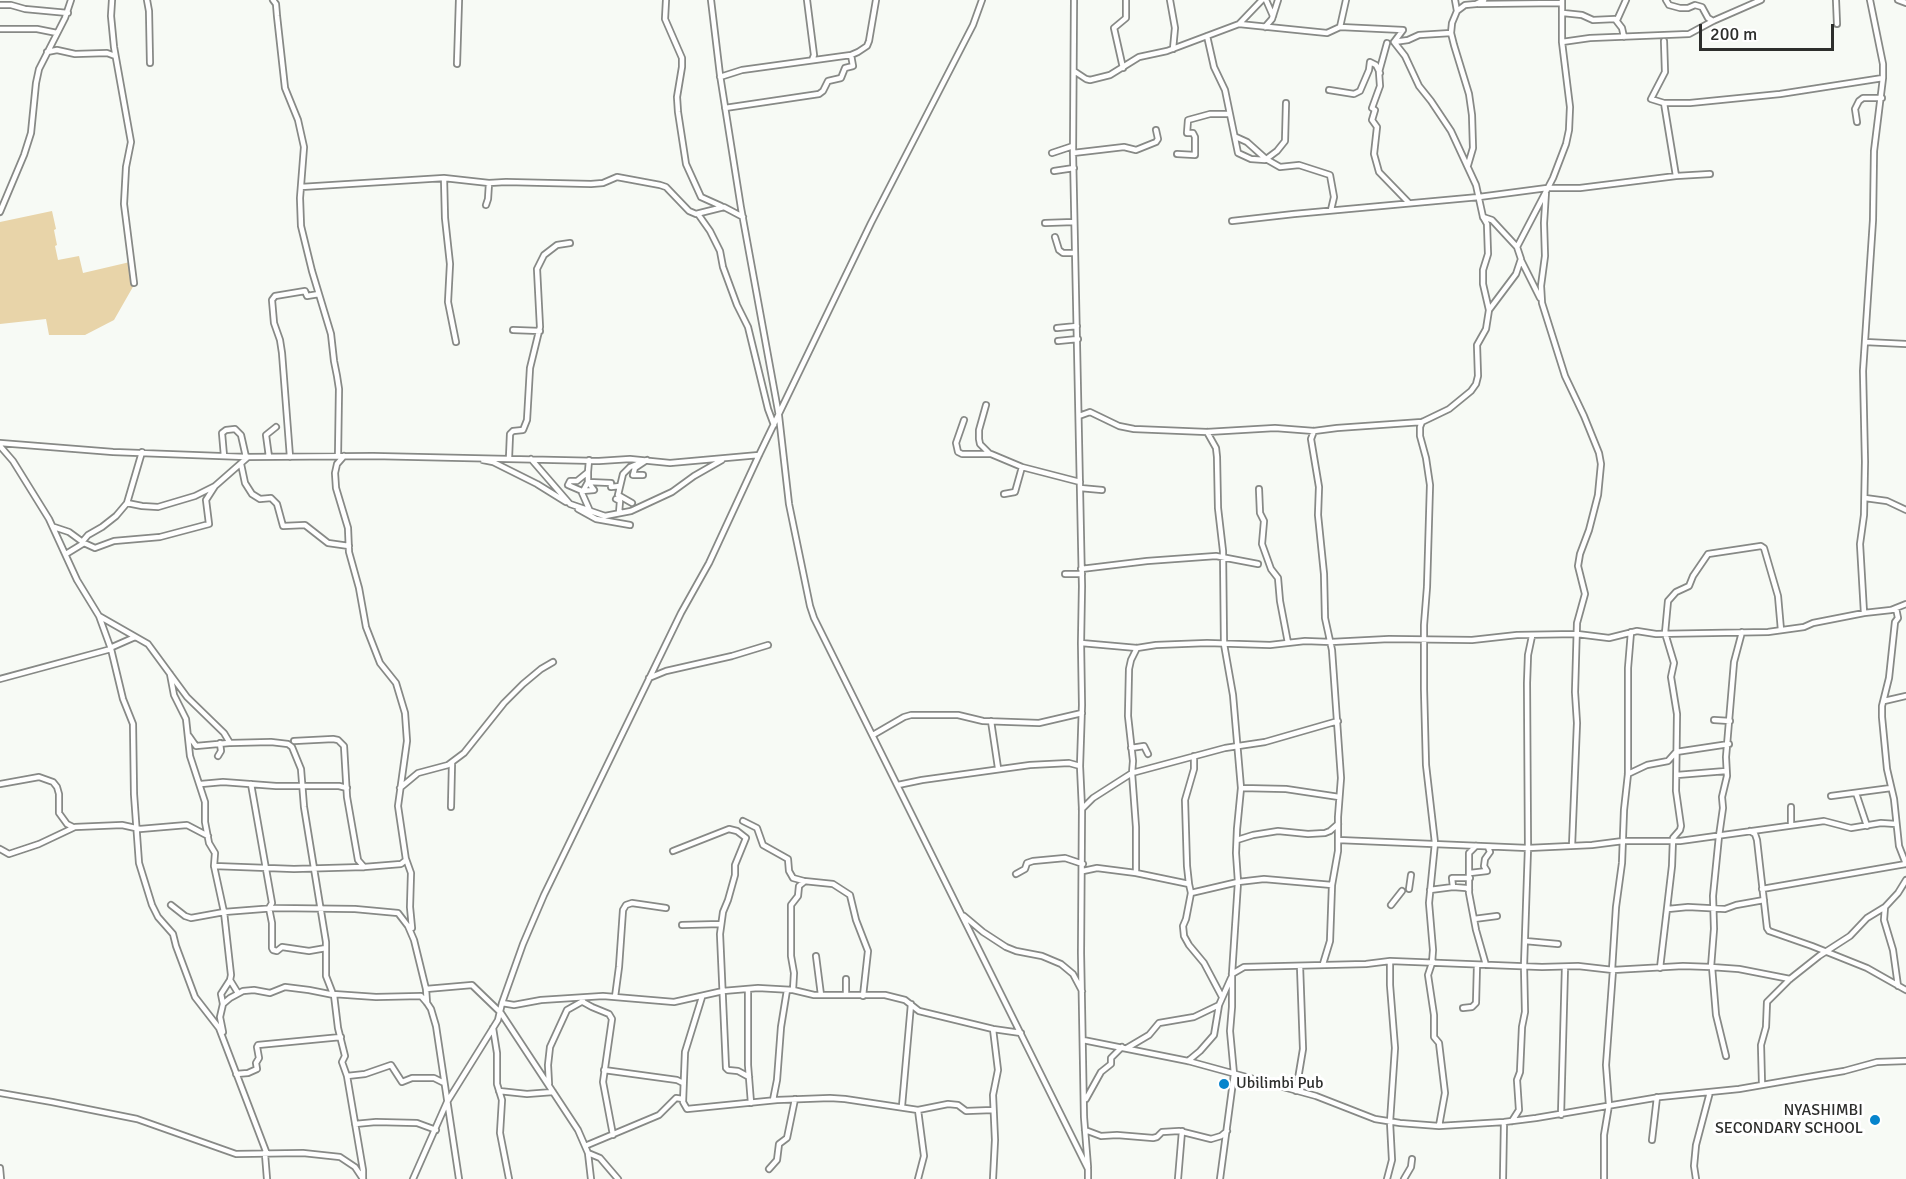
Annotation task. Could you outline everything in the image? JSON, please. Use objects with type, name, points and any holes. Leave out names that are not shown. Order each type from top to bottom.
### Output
[{"type":"street","points":[[0,212],[32,133],[36,78],[68,13],[71,0]]},
{"type":"street","points":[[112,0],[115,56],[131,142],[126,167],[124,204],[134,283]]},
{"type":"street","points":[[147,0],[150,63]]},
{"type":"street","points":[[273,0],[276,4],[285,88],[298,120],[304,147],[301,226],[331,334],[339,389],[338,456]]},
{"type":"street","points":[[457,64],[459,0]]},
{"type":"street","points":[[666,0],[665,20],[682,58],[677,97],[686,164],[701,197],[743,217]]},
{"type":"street","points":[[711,0],[725,108],[779,416],[789,504],[810,606],[1088,1169]]},
{"type":"street","points":[[807,0],[814,55],[812,60]]},
{"type":"street","points":[[720,77],[742,70],[851,55],[867,46],[876,0]]},
{"type":"street","points":[[413,1179],[447,1102],[501,1013],[502,1003],[523,944],[544,896],[681,613],[709,563],[872,223],[973,25],[982,0]]},
{"type":"street","points":[[1074,0],[1073,153],[1081,571],[1080,766],[1083,864],[1081,912],[1084,1101],[1088,1179]]},
{"type":"street","points":[[1123,68],[1114,28],[1126,18],[1126,0]]},
{"type":"street","points":[[1170,0],[1175,28],[1173,49]]},
{"type":"street","points":[[1074,71],[1090,80],[1110,75],[1139,57],[1173,49],[1239,24],[1264,0],[1273,16]]},
{"type":"street","points":[[1265,27],[1273,16],[1278,0]]},
{"type":"street","points":[[1340,27],[1346,0]]},
{"type":"street","points":[[1455,0],[1457,11]]},
{"type":"street","points":[[1476,4],[1484,0]]},
{"type":"street","points":[[1624,37],[1617,20],[1626,0]]},
{"type":"street","points":[[1666,0],[1669,4],[1680,8],[1695,5],[1702,7],[1708,18],[1713,21]]},
{"type":"street","points":[[1562,42],[1590,38],[1689,34],[1761,0]]},
{"type":"street","points":[[1836,0],[1837,24]]},
{"type":"street","points":[[1864,613],[1860,544],[1865,498],[1863,411],[1865,342],[1874,220],[1874,151],[1883,78],[1883,64],[1869,0]]},
{"type":"street","points":[[1898,0],[1906,3]]},
{"type":"street","points":[[1468,165],[1473,148],[1472,115],[1469,94],[1451,33],[1457,11],[1465,5],[1476,4],[1562,2],[1562,42],[1571,117],[1566,144],[1553,178],[1518,247]]},
{"type":"street","points":[[0,5],[68,13]]},
{"type":"street","points":[[1563,13],[1582,15],[1593,20],[1611,18],[1617,20]]},
{"type":"street","points":[[1239,24],[1328,33],[1340,27],[1403,30],[1394,42]]},
{"type":"street","points":[[0,29],[37,29],[57,33]]},
{"type":"street","points":[[1394,42],[1408,40],[1419,35],[1451,33]]},
{"type":"street","points":[[1207,36],[1214,67],[1225,90],[1238,153],[1251,159],[1266,159],[1277,151],[1285,141],[1286,103]]},
{"type":"street","points":[[1664,41],[1665,72],[1651,99],[1664,103],[1690,103],[1780,94],[1883,78]]},
{"type":"street","points":[[1394,42],[1405,56],[1419,86],[1452,131],[1468,165],[1487,224],[1488,254],[1483,270],[1483,284],[1490,310]]},
{"type":"street","points":[[1387,44],[1380,73],[1380,86],[1372,108],[1375,110],[1372,120],[1377,127],[1374,154],[1379,172],[1409,203]]},
{"type":"street","points":[[47,52],[57,50],[75,54],[107,53],[115,56]]},
{"type":"street","points":[[725,108],[819,94],[823,92],[828,81],[841,78],[844,68],[853,66],[851,55]]},
{"type":"street","points":[[1329,90],[1354,94],[1360,91],[1370,62],[1376,65],[1380,73]]},
{"type":"street","points":[[1857,122],[1855,109],[1859,101],[1863,98],[1881,98]]},
{"type":"street","points":[[1664,103],[1676,176]]},
{"type":"street","points":[[1177,154],[1196,155],[1195,137],[1192,133],[1187,133],[1188,120],[1210,114],[1229,114]]},
{"type":"street","points":[[1073,153],[1124,147],[1136,150],[1156,142],[1158,139],[1156,130]]},
{"type":"street","points":[[1236,137],[1247,142],[1266,159],[1280,167],[1299,165],[1330,175],[1334,198],[1331,210]]},
{"type":"street","points":[[1052,153],[1073,146]]},
{"type":"street","points":[[1054,171],[1074,168]]},
{"type":"street","points":[[1232,221],[1479,197],[1547,188],[1580,188],[1710,174]]},
{"type":"street","points":[[302,187],[444,178],[489,183],[591,184],[603,183],[618,177],[660,185],[666,188],[688,211],[698,214],[724,207]]},
{"type":"street","points":[[444,178],[450,264],[448,302],[456,342]]},
{"type":"street","points":[[486,205],[489,183]]},
{"type":"street","points":[[1542,303],[1547,188]]},
{"type":"street","points":[[698,214],[717,245],[737,305],[748,327],[774,425]]},
{"type":"street","points":[[1483,217],[1492,220],[1518,247],[1521,259],[1542,303],[1564,376],[1584,416],[1601,464],[1598,495],[1578,566],[1584,594],[1583,607],[1577,623],[1575,692],[1577,723],[1572,846]]},
{"type":"street","points":[[1045,223],[1074,222]]},
{"type":"street","points":[[1055,237],[1059,250],[1063,253],[1075,253]]},
{"type":"street","points":[[509,458],[510,434],[513,431],[523,430],[527,420],[530,368],[540,331],[538,263],[557,245],[570,243]]},
{"type":"street","points":[[1079,416],[1090,412],[1110,423],[1127,428],[1207,432],[1275,428],[1314,431],[1422,422],[1449,409],[1476,384],[1477,345],[1485,329],[1490,310],[1516,274],[1521,259]]},
{"type":"street","points":[[290,456],[282,353],[274,323],[272,300],[275,297],[305,291],[308,296],[319,294]]},
{"type":"street","points":[[1057,328],[1077,326]]},
{"type":"street","points":[[513,330],[540,331]]},
{"type":"street","points":[[1058,340],[1078,339]]},
{"type":"street","points":[[1865,342],[1906,344]]},
{"type":"street","points":[[986,405],[979,430],[979,439],[982,446],[992,454],[1022,467],[1102,490]]},
{"type":"street","points":[[963,420],[956,443],[958,452],[969,456],[992,454]]},
{"type":"street","points":[[1422,422],[1420,436],[1430,485],[1424,640],[1426,765],[1435,843],[1429,903],[1433,950],[1428,975],[1433,1006],[1434,1037],[1438,1043],[1445,1093],[1439,1126]]},
{"type":"street","points":[[269,457],[266,435],[276,427]]},
{"type":"street","points":[[224,456],[222,433],[235,429],[241,435],[247,457]]},
{"type":"street","points":[[1314,431],[1311,439],[1319,487],[1318,515],[1324,574],[1324,618],[1331,642],[1341,778],[1330,941],[1323,964]]},
{"type":"street","points":[[1207,432],[1216,448],[1217,457],[1218,508],[1225,587],[1224,644],[1233,695],[1241,788],[1230,1031],[1234,1074],[1220,1178]]},
{"type":"street","points":[[0,444],[113,452],[247,457],[622,459],[670,463],[759,455]]},
{"type":"street","points":[[0,444],[13,461],[53,527],[77,580],[99,616],[111,649],[123,699],[133,724],[134,794],[139,863],[152,906],[158,917],[173,933],[195,997],[216,1022],[227,1047]]},
{"type":"street","points":[[66,554],[83,543],[88,535],[111,520],[127,502],[142,452]]},
{"type":"street","points":[[344,456],[337,464],[336,488],[348,528],[349,546],[369,638],[380,663],[396,683],[405,713],[407,741],[398,811],[411,873],[410,919],[426,988],[427,1003]]},
{"type":"street","points":[[127,502],[141,506],[164,506],[195,496],[215,486],[247,457]]},
{"type":"street","points":[[474,458],[493,462],[537,484],[596,519],[630,525]]},
{"type":"street","points":[[531,459],[570,504],[630,525]]},
{"type":"street","points":[[605,516],[631,511],[672,492],[724,459]]},
{"type":"street","points":[[588,460],[588,482],[582,493],[590,511]]},
{"type":"street","points":[[643,475],[633,475],[635,468],[648,460]]},
{"type":"street","points":[[632,503],[618,495],[623,474],[630,467],[648,460]]},
{"type":"street","points":[[241,464],[245,483],[252,494],[260,499],[271,498],[276,502],[283,526],[305,525],[328,543],[349,546]]},
{"type":"street","points":[[1004,494],[1015,492],[1022,467]]},
{"type":"street","points":[[588,472],[577,481],[570,481],[568,484],[583,491],[594,490],[588,482]]},
{"type":"street","points":[[588,482],[611,483],[611,487],[620,486]]},
{"type":"street","points":[[53,527],[69,532],[83,543],[95,548],[115,541],[154,539],[209,524],[206,500],[215,486]]},
{"type":"street","points":[[1259,489],[1260,513],[1264,521],[1263,544],[1271,569],[1278,578],[1288,643]]},
{"type":"street","points":[[1865,498],[1887,501],[1906,510]]},
{"type":"street","points":[[616,499],[620,501],[619,513]]},
{"type":"street","points":[[630,525],[631,511]]},
{"type":"street","points":[[1660,968],[1668,909],[1673,841],[1681,826],[1676,799],[1677,714],[1671,677],[1674,663],[1665,633],[1667,607],[1676,592],[1689,586],[1708,554],[1761,546],[1764,548],[1778,596],[1781,630]]},
{"type":"street","points":[[1065,574],[1147,561],[1216,556],[1258,564]]},
{"type":"street","points":[[1081,643],[1137,648],[1164,644],[1270,645],[1305,641],[1472,640],[1506,636],[1577,634],[1609,638],[1637,631],[1742,632],[1781,630],[1896,608],[1906,604]]},
{"type":"street","points":[[1762,889],[1906,864],[1901,853],[1896,824],[1882,717],[1895,622],[1898,618],[1896,608]]},
{"type":"street","points":[[99,616],[148,644],[187,697],[225,735],[229,743]]},
{"type":"street","points":[[1604,1179],[1604,1135],[1609,1105],[1606,1065],[1628,774],[1628,668],[1631,632]]},
{"type":"street","points":[[1726,1056],[1716,1015],[1712,967],[1713,909],[1722,797],[1729,744],[1734,662],[1742,632]]},
{"type":"street","points":[[1512,1121],[1519,1107],[1517,1080],[1521,1065],[1522,1027],[1525,1012],[1524,966],[1528,848],[1527,655],[1532,636]]},
{"type":"street","points":[[0,679],[111,649],[135,637]]},
{"type":"street","points":[[649,678],[666,671],[768,645]]},
{"type":"street","points":[[1136,873],[1136,827],[1128,716],[1129,669],[1137,648]]},
{"type":"street","points":[[400,788],[420,772],[434,770],[452,763],[464,753],[522,684],[553,662]]},
{"type":"street","points":[[170,672],[174,695],[186,719],[190,756],[201,784],[205,802],[205,822],[209,843],[214,851],[214,866],[224,912],[231,968],[230,980],[221,992],[223,1004],[220,1020],[236,1074],[266,1154],[267,1179]]},
{"type":"street","points":[[1884,701],[1906,696]]},
{"type":"street","points":[[873,735],[911,715],[958,715],[991,721],[1039,723],[1082,713]]},
{"type":"street","points":[[1714,720],[1730,721]]},
{"type":"street","points":[[991,721],[998,768]]},
{"type":"street","points":[[1082,810],[1093,798],[1132,773],[1194,756],[1265,742],[1338,721]]},
{"type":"street","points":[[187,733],[196,746],[271,742],[288,744],[296,755],[301,769],[304,807],[326,948],[326,976],[333,995],[345,1056],[342,1062],[348,1076],[363,1179]]},
{"type":"street","points":[[294,741],[333,739],[344,746],[347,788],[358,860],[364,867]]},
{"type":"street","points":[[218,756],[220,744]]},
{"type":"street","points":[[1628,774],[1647,765],[1668,761],[1676,752],[1729,744]]},
{"type":"street","points":[[1131,748],[1144,746],[1148,754]]},
{"type":"street","points":[[1194,756],[1194,770],[1185,800],[1187,866],[1191,893],[1183,926],[1184,936],[1204,963],[1222,997]]},
{"type":"street","points":[[451,807],[452,763]]},
{"type":"street","points":[[898,785],[998,768],[1069,763],[1080,766]]},
{"type":"street","points":[[1677,775],[1726,771]]},
{"type":"street","points":[[0,784],[39,777],[53,782],[59,794],[59,813],[67,824],[73,827]]},
{"type":"street","points":[[201,784],[224,782],[347,788]]},
{"type":"street","points":[[251,784],[272,903],[269,908],[273,950],[277,951],[282,947],[300,951],[326,948]]},
{"type":"street","points":[[1241,788],[1286,789],[1339,797]]},
{"type":"street","points":[[1831,796],[1891,788]]},
{"type":"street","points":[[1856,793],[1867,826]]},
{"type":"street","points":[[1791,807],[1791,825]]},
{"type":"street","points":[[743,821],[757,828],[764,846],[788,859],[789,871],[793,878],[805,882],[833,884],[850,895],[856,920],[868,951],[864,996]]},
{"type":"street","points":[[1338,840],[1528,848],[1623,841],[1673,841],[1824,821],[1851,828],[1881,823],[1896,824]]},
{"type":"street","points":[[0,849],[9,854],[39,844],[73,827],[122,825],[137,829],[187,825],[208,836]]},
{"type":"street","points":[[1237,840],[1278,831],[1325,833],[1338,825]]},
{"type":"street","points":[[674,850],[729,830],[737,831],[746,838],[735,865],[735,875],[723,912],[720,931],[720,974],[723,991],[723,1048],[726,1068],[749,1077]]},
{"type":"street","points":[[1750,831],[1755,834],[1757,840],[1769,931],[1866,968],[1906,990]]},
{"type":"street","points":[[1476,846],[1469,853],[1469,890],[1486,965]]},
{"type":"street","points":[[1453,887],[1452,878],[1487,871],[1484,866],[1485,859],[1490,852],[1488,847]]},
{"type":"street","points":[[214,866],[364,867],[401,864],[406,857]]},
{"type":"street","points":[[1016,874],[1025,868],[1027,863],[1033,861],[1065,858],[1083,864]]},
{"type":"street","points":[[1083,871],[1094,868],[1136,873],[1189,884]]},
{"type":"street","points":[[1409,889],[1411,875]]},
{"type":"street","points":[[1191,893],[1238,882],[1264,879],[1332,885]]},
{"type":"street","points":[[1762,1084],[1761,1048],[1766,1027],[1767,1004],[1790,979],[1850,936],[1867,918],[1885,907],[1906,880]]},
{"type":"street","points":[[773,1100],[781,1027],[794,973],[791,956],[790,905],[798,896],[800,885],[805,882]]},
{"type":"street","points":[[1430,890],[1453,887],[1469,890]]},
{"type":"street","points":[[1391,905],[1402,891]]},
{"type":"street","points":[[1668,909],[1688,906],[1725,909],[1764,900]]},
{"type":"street","points":[[615,997],[623,910],[626,905],[632,903],[666,908]]},
{"type":"street","points":[[171,905],[191,918],[269,908],[395,912],[400,914],[413,937]]},
{"type":"street","points":[[1885,907],[1884,920],[1893,950],[1898,986]]},
{"type":"street","points":[[962,915],[983,932],[1016,951],[1042,956],[1061,964],[1073,974],[1083,992]]},
{"type":"street","points":[[1474,919],[1497,916]]},
{"type":"street","points":[[682,926],[721,924]]},
{"type":"street","points":[[1525,941],[1558,944]]},
{"type":"street","points":[[816,956],[821,995]]},
{"type":"street","points":[[1387,1179],[1392,1160],[1390,1122],[1395,1048],[1390,961]]},
{"type":"street","points":[[1188,1061],[1214,1035],[1222,997],[1232,975],[1244,967],[1366,964],[1390,961],[1578,966],[1612,970],[1712,967],[1739,969],[1790,979]]},
{"type":"street","points":[[1463,1008],[1472,1007],[1476,1003],[1477,965]]},
{"type":"street","points":[[1296,1090],[1303,1048],[1300,966]]},
{"type":"street","points":[[1561,1114],[1565,967]]},
{"type":"street","points":[[846,979],[846,995]]},
{"type":"street","points":[[230,980],[238,993]]},
{"type":"street","points":[[426,988],[472,986],[501,1013],[578,1130],[588,1153],[591,1179]]},
{"type":"street","points":[[223,1004],[238,993],[254,990],[270,993],[286,987],[333,995],[421,996],[431,1009],[436,1026],[459,1179]]},
{"type":"street","points":[[502,1003],[514,1005],[541,1000],[591,997],[674,1002],[723,991],[748,989],[790,990],[821,995],[885,995],[897,997],[920,1011],[993,1029],[1021,1033]]},
{"type":"street","points":[[748,989],[751,1103]]},
{"type":"street","points":[[549,1086],[550,1047],[567,1010],[591,997]]},
{"type":"street","points":[[702,997],[686,1044],[683,1099],[685,1107],[689,1109],[773,1100],[845,1099],[918,1110],[948,1104],[958,1105],[966,1111],[993,1110]]},
{"type":"street","points":[[583,1002],[609,1014],[612,1018],[603,1083],[613,1135]]},
{"type":"street","points":[[902,1106],[911,1004]]},
{"type":"street","points":[[1084,1101],[1101,1072],[1111,1064],[1111,1058],[1124,1048],[1149,1035],[1159,1023],[1194,1017],[1219,1005]]},
{"type":"street","points":[[493,1028],[501,1099],[500,1133],[509,1179]]},
{"type":"street","points":[[993,1029],[998,1070],[994,1086],[993,1179]]},
{"type":"street","points":[[236,1074],[249,1073],[256,1069],[259,1058],[256,1047],[258,1045],[341,1037]]},
{"type":"street","points":[[1083,1040],[1188,1061],[1296,1090],[1375,1119],[1439,1126],[1512,1121],[1657,1097],[1710,1092],[1845,1071],[1877,1062],[1906,1061]]},
{"type":"street","points":[[348,1076],[364,1074],[391,1065],[402,1082],[412,1078],[434,1078],[444,1083]]},
{"type":"street","points":[[604,1070],[683,1083]]},
{"type":"street","points":[[499,1091],[527,1094],[553,1092]]},
{"type":"street","points":[[1696,1179],[1694,1166],[1696,1145],[1710,1092]]},
{"type":"street","points":[[0,1093],[137,1119],[236,1154],[304,1153],[340,1157],[355,1167],[363,1179]]},
{"type":"street","points":[[1652,1140],[1657,1097]]},
{"type":"street","points":[[585,1146],[659,1115],[676,1098],[683,1099]]},
{"type":"street","points":[[769,1169],[777,1160],[779,1144],[787,1138],[795,1099]]},
{"type":"street","points":[[918,1110],[924,1156],[918,1179]]},
{"type":"street","points":[[1503,1179],[1504,1122]]},
{"type":"street","points":[[355,1124],[417,1123],[436,1130]]},
{"type":"street","points":[[1085,1130],[1101,1136],[1153,1138],[1162,1132],[1182,1131],[1211,1139],[1221,1137],[1227,1131]]},
{"type":"street","points":[[1178,1179],[1182,1131]]},
{"type":"street","points":[[588,1153],[600,1158],[618,1179]]},
{"type":"street","points":[[1404,1179],[1411,1167],[1412,1159]]},
{"type":"street","points":[[0,1168],[0,1179]]},
{"type":"shaded area","points":[[52,211],[58,260],[79,256],[83,273],[130,262],[134,285],[114,320],[85,335],[49,335],[46,319],[0,324],[0,222]]},
{"type":"place","name":"Ubilimbi Pub","points":[[1224,1084]]},
{"type":"place","name":"NYASHIMBI SECONDARY SCHOOL","points":[[1875,1120]]}]
